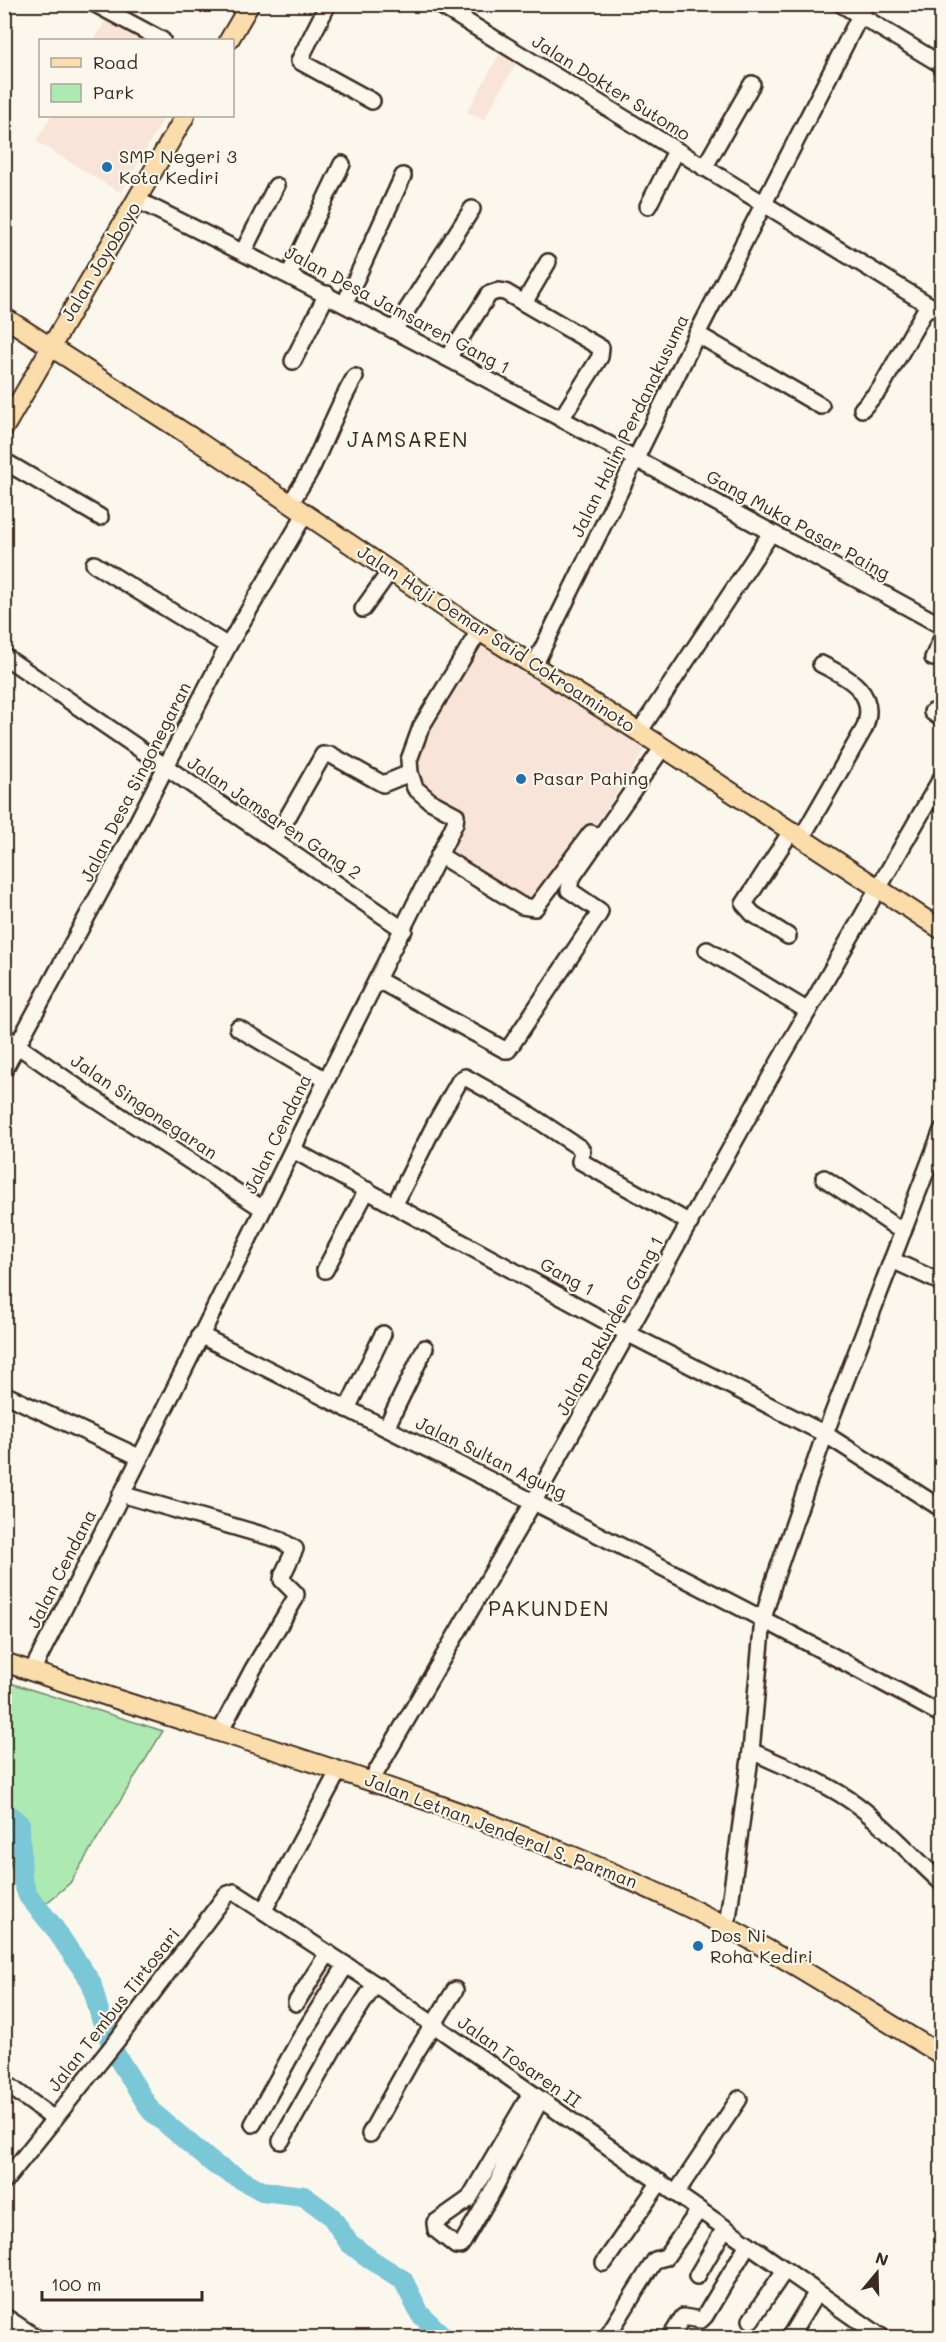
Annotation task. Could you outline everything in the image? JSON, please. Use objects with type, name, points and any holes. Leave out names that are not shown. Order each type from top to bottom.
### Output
[{"type":"main road","points":[[230,39],[250,4]]},
{"type":"main road","name":"Jalan Joyoboyo","points":[[4,428],[184,117]]},
{"type":"main road","name":"Jalan Haji Oemar Said Cokroaminoto","points":[[4,317],[298,509],[479,631],[797,833],[942,930]]},
{"type":"main road","name":"Jalan Letnan Jenderal S. Parman","points":[[4,1662],[371,1781],[611,1872],[727,1926],[942,2055]]},
{"type":"street","points":[[95,4],[160,39]]},
{"type":"street","points":[[328,4],[298,61],[372,101]]},
{"type":"street","name":"Jalan Dokter Sutomo","points":[[438,4],[942,313]]},
{"type":"street","points":[[841,4],[863,10],[942,65]]},
{"type":"street","name":"Jalan Halim Perdanakusuma","points":[[534,666],[697,334],[863,10]]},
{"type":"street","points":[[704,168],[752,84]]},
{"type":"street","points":[[648,206],[676,151]]},
{"type":"street","points":[[289,274],[342,164]]},
{"type":"street","points":[[345,303],[403,176]]},
{"type":"street","points":[[243,252],[276,186]]},
{"type":"street","name":"Jalan Desa Jamsaren Gang 1","points":[[138,200],[345,303],[636,459]]},
{"type":"street","points":[[394,330],[472,209]]},
{"type":"street","points":[[524,303],[548,262]]},
{"type":"street","points":[[448,358],[489,294],[498,291],[505,292],[598,345],[602,351],[561,419]]},
{"type":"street","points":[[293,361],[327,294]]},
{"type":"street","points":[[862,409],[880,388],[928,305]]},
{"type":"street","points":[[697,334],[821,406]]},
{"type":"street","name":"Jalan Desa Singonegaran","points":[[4,1070],[166,768],[298,509],[300,486],[314,465],[337,408],[355,377]]},
{"type":"street","name":"Gang Muka Pasar Paing","points":[[636,459],[942,626]]},
{"type":"street","points":[[4,460],[100,517]]},
{"type":"street","points":[[639,732],[771,533]]},
{"type":"street","points":[[94,564],[228,646]]},
{"type":"street","points":[[363,609],[390,571]]},
{"type":"street","points":[[274,841],[325,754],[331,755],[383,784],[410,773],[410,760],[416,737],[479,631]]},
{"type":"street","points":[[933,657],[942,638]]},
{"type":"street","name":"Jalan Jamsaren Gang 2","points":[[4,656],[404,930]]},
{"type":"street","points":[[788,936],[753,914],[744,904],[797,833],[864,729],[870,714],[866,699],[855,684],[821,664]]},
{"type":"street","points":[[439,855],[522,906],[535,908],[659,744]]},
{"type":"street","points":[[378,980],[508,1050],[599,914],[600,911],[595,906],[569,890],[571,879],[659,744]]},
{"type":"street","name":"Jalan Cendana","points":[[32,1671],[326,1080],[404,930],[455,823],[456,815],[420,794],[415,788],[410,773]]},
{"type":"street","name":"Jalan Pakunden Gang 1","points":[[371,1781],[629,1334],[808,1011],[942,777]]},
{"type":"street","points":[[707,950],[808,1011]]},
{"type":"street","points":[[237,1028],[326,1080]]},
{"type":"street","name":"Jalan Singonegaran","points":[[4,1036],[263,1209]]},
{"type":"street","points":[[395,1204],[435,1124],[460,1080],[465,1077],[518,1107],[580,1148],[581,1162],[690,1223]]},
{"type":"street","points":[[727,1926],[751,1751],[764,1619],[774,1581],[825,1434],[942,1131]]},
{"type":"street","name":"Gang 1","points":[[292,1150],[395,1204],[629,1334],[825,1434],[942,1509]]},
{"type":"street","points":[[824,1178],[903,1232]]},
{"type":"street","points":[[325,1270],[367,1190]]},
{"type":"street","points":[[892,1260],[942,1283]]},
{"type":"street","points":[[347,1409],[383,1334]]},
{"type":"street","name":"Jalan Sultan Agung","points":[[200,1335],[534,1501],[764,1619],[942,1715]]},
{"type":"street","points":[[386,1428],[425,1348]]},
{"type":"street","points":[[4,1394],[139,1457]]},
{"type":"street","points":[[121,1494],[280,1540],[295,1549],[282,1580],[296,1594],[295,1599],[220,1732]]},
{"type":"street","points":[[751,1751],[791,1769],[856,1804],[892,1834],[942,1883]]},
{"type":"street","points":[[264,1910],[339,1770]]},
{"type":"street","name":"Jalan Tembus Tirtosari","points":[[4,2182],[106,2054],[228,1893],[239,1894],[264,1910]]},
{"type":"street","name":"Jalan Tosaren II","points":[[264,1910],[375,1984],[883,2337]]},
{"type":"street","points":[[296,2003],[328,1953]]},
{"type":"street","points":[[253,2124],[302,2035],[346,1965]]},
{"type":"street","points":[[281,2140],[335,2046],[375,1984]]},
{"type":"street","points":[[370,2134],[455,1990]]},
{"type":"street","points":[[4,2082],[54,2119]]},
{"type":"street","points":[[535,2097],[490,2196],[463,2242],[460,2246],[456,2246],[436,2230],[435,2223],[469,2199],[535,2097]]},
{"type":"street","points":[[676,2193],[739,2099]]},
{"type":"street","points":[[604,2263],[660,2182]]},
{"type":"street","points":[[606,2337],[655,2259],[666,2257],[699,2210]]},
{"type":"street","points":[[697,2276],[725,2228]]},
{"type":"street","points":[[670,2337],[683,2317],[701,2320],[705,2316],[748,2244]]},
{"type":"street","points":[[751,2319],[785,2270]]},
{"type":"street","points":[[789,2337],[817,2292]]},
{"type":"street","points":[[4,2316],[37,2337]]},
{"type":"shaded area","points":[[107,18],[145,39],[95,39]]},
{"type":"shaded area","points":[[499,55],[516,63],[484,120],[467,112]]},
{"type":"shaded area","name":"SMP Negeri 3 Kota Kediri","points":[[50,117],[164,117],[121,193],[36,141]]},
{"type":"shaded area","name":"Pasar Pahing","points":[[479,639],[646,748],[535,917],[445,860],[468,818],[426,794],[418,783],[413,753]]},
{"type":"green space","points":[[4,1681],[163,1731],[70,1883],[43,1906],[13,1871],[5,1845]]},
{"type":"waterway","points":[[4,1811],[20,1824],[22,1879],[28,1896],[53,1926],[91,1982],[101,2019],[116,2055],[151,2111],[215,2165],[262,2191],[304,2196],[331,2216],[349,2243],[403,2280],[420,2314],[445,2338]]},
{"type":"place","name":"SMP Negeri 3 Kota Kediri","points":[[107,167]]},
{"type":"place","name":"Pasar Pahing","points":[[521,779]]},
{"type":"place","name":"Dos Ni Roha Kediri","points":[[698,1946]]},
{"type":"district","name":"JAMSAREN","points":[[408,440]]},
{"type":"district","name":"PAKUNDEN","points":[[549,1609]]}]
